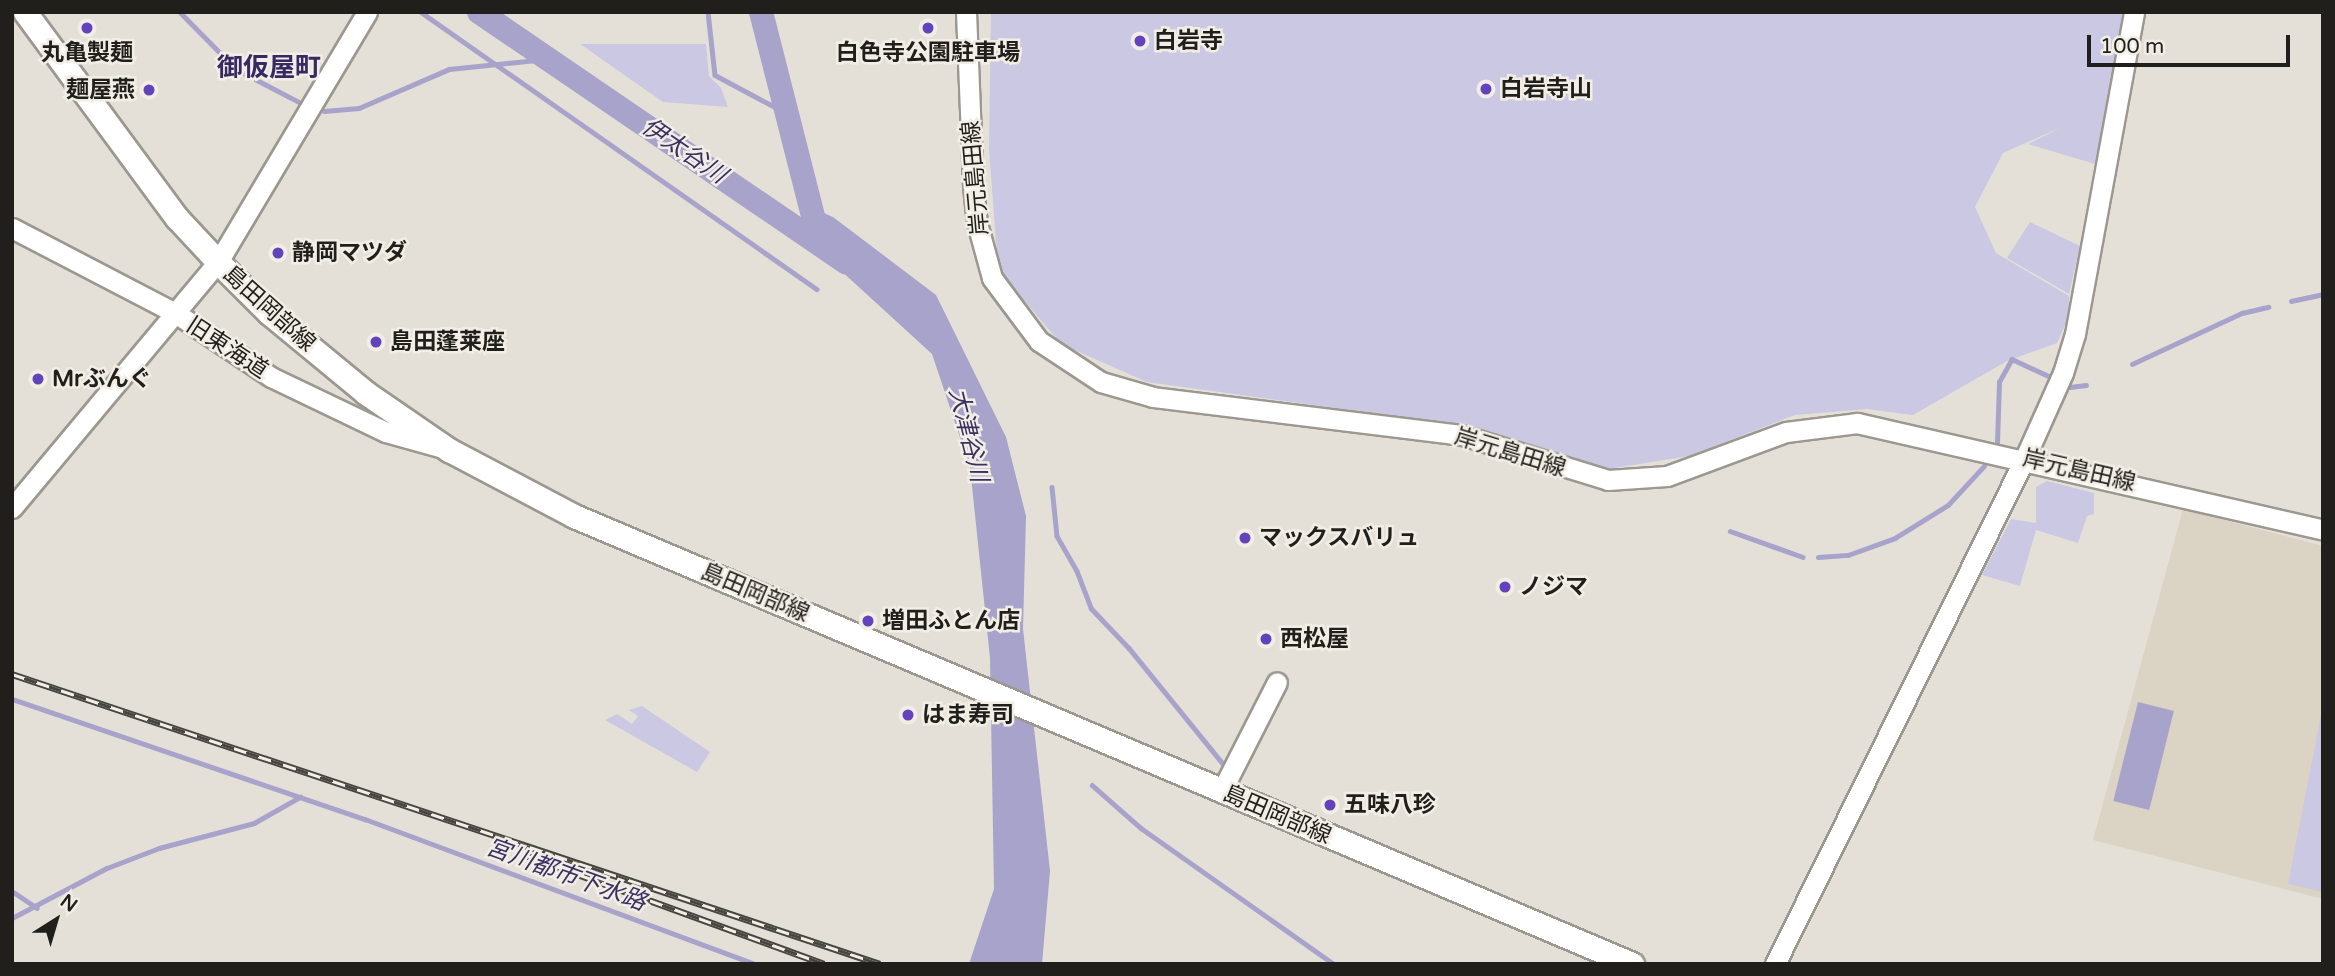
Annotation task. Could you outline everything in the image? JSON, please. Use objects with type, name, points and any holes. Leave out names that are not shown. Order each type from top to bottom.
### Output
[{"type":"main road","name":"島田岡部線","points":[[24,12],[177,218],[218,262],[269,313],[366,393],[449,450],[574,516],[1632,964]]},
{"type":"street","points":[[12,508],[131,370],[218,262],[367,12]]},
{"type":"street","name":"岸元島田線","points":[[966,12],[973,186],[977,223],[992,278],[1039,341],[1101,382],[1153,397],[1462,435],[1608,480],[1667,476],[1786,432],[1821,424],[1857,423],[1902,430],[2323,530]]},
{"type":"street","points":[[1775,964],[2048,412],[2075,334],[2134,12]]},
{"type":"street","name":"旧東海道","points":[[12,228],[177,314],[271,377],[386,432],[449,450]]},
{"type":"street","points":[[1221,792],[1277,682]]},
{"type":"shaded area","points":[[991,12],[2124,12],[2102,166],[2028,144],[2062,127],[2003,153],[1975,207],[1996,253],[2069,296],[2069,316],[2057,343],[2007,361],[1913,415],[1867,409],[1795,415],[1689,456],[1596,471],[1501,439],[1407,418],[1147,382],[1061,344],[998,269],[989,148]]},
{"type":"shaded area","points":[[580,44],[706,44],[709,76],[721,88],[728,107],[663,102]]},
{"type":"shaded area","points":[[2030,222],[2080,246],[2069,294],[2007,258]]},
{"type":"shaded area","points":[[2047,481],[2094,493],[2094,514],[2087,516],[2078,543],[2036,530],[2020,586],[1982,575],[2011,519],[2036,523],[2036,487]]},
{"type":"shaded area","points":[[2183,509],[2323,546],[2323,899],[2093,840]]},
{"type":"shaded area","points":[[642,706],[710,752],[697,772],[605,720],[617,714],[632,724],[638,716],[629,710]]},
{"type":"shaded area","points":[[2323,715],[2323,892],[2288,884]]},
{"type":"water","points":[[812,208],[833,217],[936,295],[1006,437],[1026,516],[1023,629],[1050,871],[1042,964],[969,964],[994,889],[990,658],[970,467],[932,354],[838,268],[820,243]]},
{"type":"water","points":[[2138,702],[2174,711],[2149,810],[2113,801]]},
{"type":"waterway","points":[[180,12],[236,69],[299,102]]},
{"type":"waterway","points":[[421,12],[817,289]]},
{"type":"waterway","name":"伊太谷川","points":[[479,12],[847,263]]},
{"type":"waterway","points":[[708,12],[715,75],[788,114]]},
{"type":"waterway","name":"大津谷川","points":[[761,12],[819,239]]},
{"type":"waterway","points":[[324,111],[359,108],[449,69],[548,59]]},
{"type":"waterway","points":[[2291,301],[2323,294]]},
{"type":"waterway","points":[[2132,364],[2242,313],[2268,307]]},
{"type":"waterway","points":[[1997,443],[1999,382],[2012,359],[2048,376]]},
{"type":"waterway","points":[[2070,387],[2086,385]]},
{"type":"waterway","points":[[1818,557],[1848,555],[1895,538],[1948,505],[1984,466]]},
{"type":"waterway","points":[[1052,487],[1057,536],[1077,571],[1091,608],[1129,648],[1225,766]]},
{"type":"waterway","points":[[1730,531],[1803,557]]},
{"type":"waterway","name":"宮川都市下水路","points":[[12,699],[365,819],[755,964]]},
{"type":"waterway","points":[[1092,785],[1141,828],[1334,964]]},
{"type":"waterway","points":[[12,918],[107,868],[159,848],[254,823],[300,797]]},
{"type":"waterway","points":[[12,891],[37,908]]},
{"type":"railway","points":[[12,674],[880,964]]},
{"type":"railway","points":[[528,856],[824,964]]},
{"type":"place","name":"丸亀製麺","points":[[87,28]]},
{"type":"place","name":"白色寺公園駐車場","points":[[928,28]]},
{"type":"place","name":"白岩寺","points":[[1140,41]]},
{"type":"place","name":"白岩寺山","points":[[1486,89]]},
{"type":"place","name":"麺屋燕","points":[[149,90]]},
{"type":"place","name":"静岡マツダ","points":[[278,253]]},
{"type":"place","name":"島田蓬莱座","points":[[376,342]]},
{"type":"place","name":"Mrぶんぐ","points":[[38,379]]},
{"type":"place","name":"マックスバリュ","points":[[1245,538]]},
{"type":"place","name":"ノジマ","points":[[1505,587]]},
{"type":"place","name":"増田ふとん店","points":[[868,621]]},
{"type":"place","name":"西松屋","points":[[1266,639]]},
{"type":"place","name":"はま寿司","points":[[908,715]]},
{"type":"place","name":"五味八珍","points":[[1330,805]]},
{"type":"district","name":"御仮屋町","points":[[269,68]]}]
